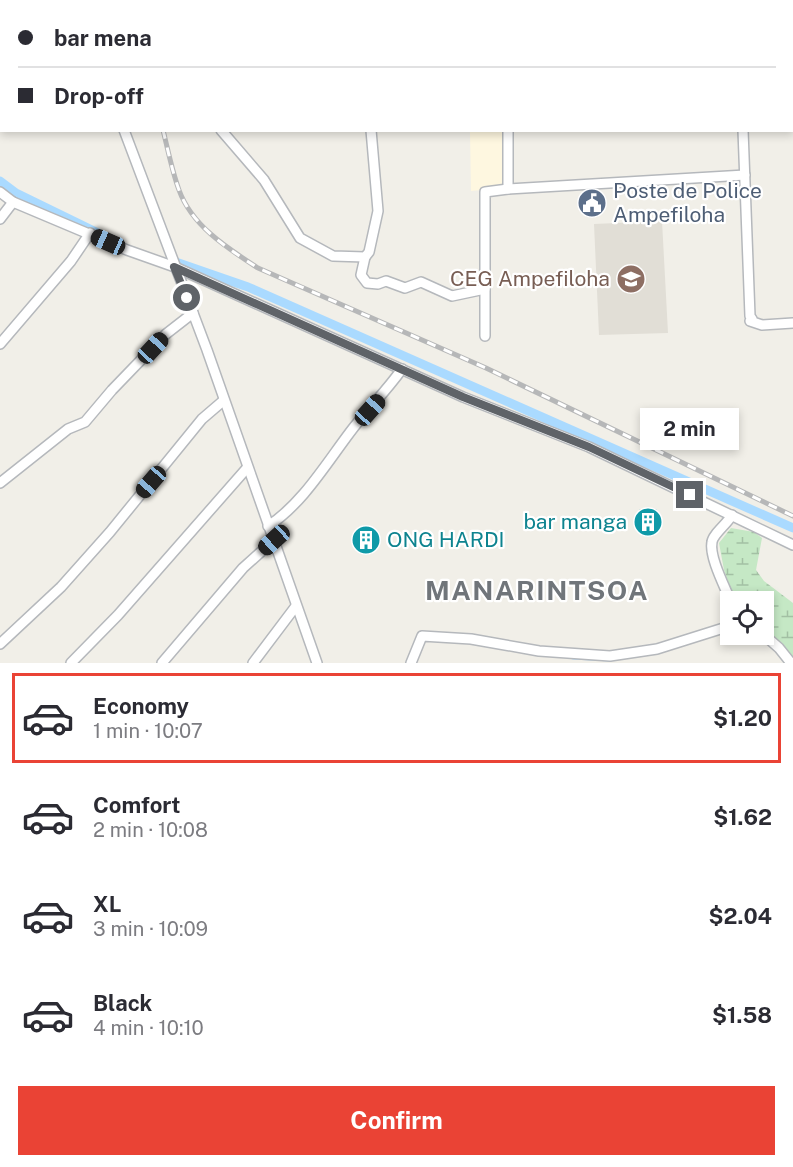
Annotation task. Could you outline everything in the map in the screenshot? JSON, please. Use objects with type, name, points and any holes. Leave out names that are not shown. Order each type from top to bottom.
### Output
[{"type":"street","points":[[125,132],[193,313],[317,663]]},
{"type":"street","points":[[223,132],[264,180],[300,238],[333,256],[365,257]]},
{"type":"street","points":[[370,132],[378,211],[369,252],[365,257],[361,275],[367,283],[378,284],[386,281],[405,288],[422,282],[452,296],[485,289]]},
{"type":"street","points":[[508,132],[508,189]]},
{"type":"street","points":[[743,132],[750,316],[752,320],[750,321],[762,325],[793,323]]},
{"type":"street","points":[[485,336],[486,192],[745,176]]},
{"type":"street","points":[[0,192],[14,202],[127,250],[174,267],[463,397],[589,447],[793,545]]},
{"type":"street","points":[[0,219],[14,202]]},
{"type":"street","points":[[0,344],[71,261],[90,233]]},
{"type":"street","points":[[0,483],[68,429],[85,422],[166,333],[193,313]]},
{"type":"street","points":[[268,526],[295,503],[402,369]]},
{"type":"street","points":[[2,638],[61,587],[110,532],[202,419],[223,400]]},
{"type":"street","points":[[71,663],[118,615],[247,468]]},
{"type":"street","points":[[726,591],[713,558],[711,542],[715,534],[727,525],[732,515]]},
{"type":"street","points":[[162,663],[243,568],[274,540]]},
{"type":"street","points":[[253,663],[296,606]]},
{"type":"street","points":[[411,663],[422,636],[471,639],[608,660],[657,649],[720,629]]},
{"type":"street","points":[[774,644],[791,663]]},
{"type":"shaded area","points":[[470,132],[506,132],[505,188],[471,191]]},
{"type":"shaded area","name":"CEG Ampefiloha","points":[[662,221],[668,333],[599,335],[594,224]]},
{"type":"green space","points":[[731,528],[754,532],[762,538],[756,570],[764,581],[793,603],[793,657],[774,637],[774,591],[731,591],[724,570],[719,543]]},
{"type":"waterway","points":[[0,181],[16,193],[98,233]]},
{"type":"waterway","points":[[170,260],[248,287],[793,528]]},
{"type":"waterway","points":[[573,658],[611,660]]},
{"type":"railway","points":[[163,132],[179,190],[192,215],[223,244],[258,268],[486,368],[793,516]]},
{"type":"place","name":"Poste de Police Ampefiloha","points":[[592,203]]},
{"type":"place","name":"CEG Ampefiloha","points":[[631,279]]},
{"type":"place","name":"bar manga","points":[[648,522]]},
{"type":"place","name":"ONG HARDI","points":[[366,540]]},
{"type":"district","name":"MANARINTSOA","points":[[537,591]]},
{"type":"route","points":[[187,298],[174,267],[463,397],[589,447],[690,495]]}]
